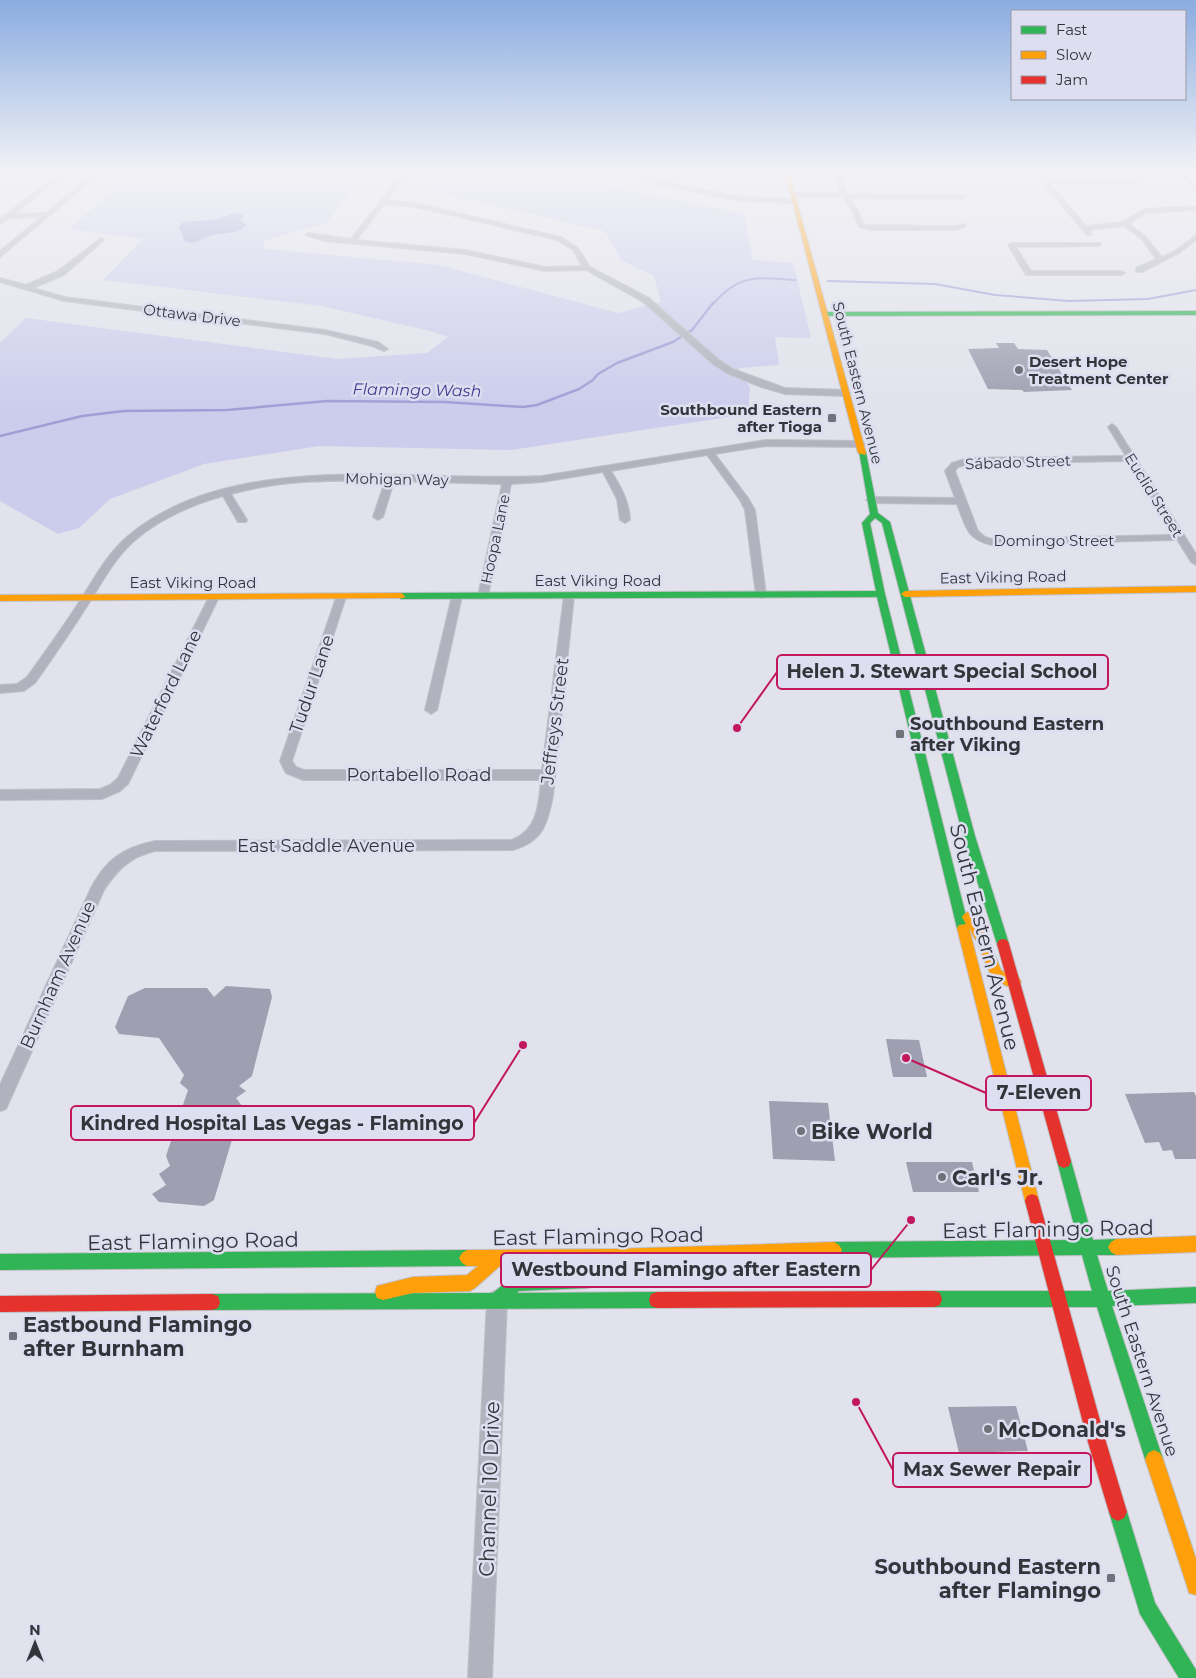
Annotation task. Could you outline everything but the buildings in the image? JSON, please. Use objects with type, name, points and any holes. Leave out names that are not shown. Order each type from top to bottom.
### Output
[{"type":"main road","name":"South Eastern Avenue","points":[[809,251],[860,444],[874,514],[886,522],[967,827],[1014,982],[1102,1299],[1196,1586]]},
{"type":"main road","points":[[826,314],[1196,313]]},
{"type":"main road","name":"South Eastern Avenue","points":[[874,514],[866,523],[881,594],[948,869],[1058,1299],[1097,1442],[1147,1607],[1190,1678]]},
{"type":"main road","name":"East Viking Road","points":[[905,594],[1196,589]]},
{"type":"main road","name":"East Viking Road","points":[[0,598],[881,594]]},
{"type":"main road","points":[[948,869],[965,883]]},
{"type":"main road","points":[[957,902],[978,932],[998,978],[1005,982],[1014,982]]},
{"type":"main road","points":[[976,908],[982,922],[1005,951]]},
{"type":"main road","name":"East Flamingo Road","points":[[0,1262],[614,1257],[767,1251],[1045,1249],[1196,1244]]},
{"type":"main road","points":[[351,1300],[413,1285],[470,1283],[499,1257]]},
{"type":"main road","points":[[497,1300],[516,1283],[588,1280],[614,1257]]},
{"type":"main road","points":[[0,1304],[351,1300],[1102,1299],[1196,1295]]},
{"type":"street","points":[[26,288],[61,273],[87,251]]},
{"type":"street","points":[[458,251],[545,269],[587,268],[646,300],[730,371],[764,385],[785,391],[846,393]]},
{"type":"street","points":[[578,251],[587,268]]},
{"type":"street","points":[[1015,251],[1029,273],[1121,273]]},
{"type":"street","points":[[1154,251],[1160,259]]},
{"type":"street","points":[[1139,270],[1178,251]]},
{"type":"street","name":"Ottawa Drive","points":[[0,280],[64,299],[325,332],[362,340],[384,349]]},
{"type":"street","name":"Euclid Street","points":[[1112,427],[1196,562]]},
{"type":"street","name":"Mohigan Way","points":[[0,689],[20,688],[31,680],[111,559],[144,528],[176,508],[225,492],[292,480],[321,478],[507,481],[542,479],[766,443],[860,444]]},
{"type":"street","points":[[709,452],[746,500],[750,510],[761,595]]},
{"type":"street","name":"Sábado Street","points":[[962,501],[950,471],[955,465],[968,461],[1122,459]]},
{"type":"street","points":[[605,468],[622,498],[626,509],[625,520]]},
{"type":"street","points":[[378,517],[390,479]]},
{"type":"street","name":"Hoopa Lane","points":[[483,596],[507,481]]},
{"type":"street","points":[[225,492],[242,520]]},
{"type":"street","points":[[871,500],[962,501]]},
{"type":"street","name":"Domingo Street","points":[[962,501],[973,532],[981,539],[992,542],[1170,538]]},
{"type":"street","name":"East Viking Road","points":[[881,594],[905,594]]},
{"type":"street","points":[[431,710],[457,596]]},
{"type":"street","name":"Jeffreys Street","points":[[527,841],[541,825],[569,596]]},
{"type":"street","name":"Waterford Lane","points":[[0,796],[102,794],[115,788],[123,781],[214,597]]},
{"type":"street","name":"Tudur Lane","points":[[291,770],[286,761],[342,597]]},
{"type":"street","name":"Portabello Road","points":[[291,770],[303,776],[548,775]]},
{"type":"street","name":"East Saddle Avenue","points":[[125,854],[155,846],[513,845],[527,841]]},
{"type":"street","name":"Burnham Avenue","points":[[0,1103],[98,888],[112,865],[125,854]]},
{"type":"street","name":"Channel 10 Drive","points":[[480,1678],[497,1300]]},
{"type":"shaded area","points":[[131,251],[290,251],[439,265],[618,313],[661,302],[654,276],[621,260],[616,251],[751,251],[753,260],[793,263],[811,338],[775,337],[779,365],[738,368],[750,387],[748,414],[511,450],[319,446],[204,464],[110,499],[79,528],[58,534],[0,501],[0,343],[26,318],[337,359],[427,353],[448,337],[430,331],[321,306],[103,280]]},
{"type":"waterway","name":"Flamingo Wash","points":[[712,305],[732,287],[750,279],[796,280]]},
{"type":"waterway","name":"Flamingo Wash","points":[[828,281],[935,284],[995,295],[1069,301],[1148,299],[1196,290]]},
{"type":"waterway","name":"Flamingo Wash","points":[[0,436],[82,416],[124,411],[227,410],[327,401],[445,402],[523,407],[537,405],[579,389],[593,380],[598,374],[617,363],[673,342],[692,330],[713,303]]},
{"type":"traffic: fast","points":[[825,314],[1196,313]]},
{"type":"traffic: fast","points":[[862,453],[874,514],[886,522],[969,836],[1003,944]]},
{"type":"traffic: fast","points":[[874,514],[866,523],[881,594],[963,928]]},
{"type":"traffic: fast","points":[[401,596],[881,594]]},
{"type":"traffic: fast","points":[[1064,1161],[1102,1299],[1154,1459]]},
{"type":"traffic: fast","points":[[834,1250],[1116,1247]]},
{"type":"traffic: fast","points":[[497,1300],[516,1283],[588,1280],[614,1257]]},
{"type":"traffic: fast","points":[[0,1262],[467,1258]]},
{"type":"traffic: fast","points":[[934,1299],[1102,1299],[1196,1295]]},
{"type":"traffic: fast","points":[[212,1302],[657,1300]]},
{"type":"traffic: fast","points":[[1118,1512],[1147,1607],[1190,1678]]},
{"type":"traffic: slow","points":[[808,251],[862,453]]},
{"type":"traffic: slow","points":[[905,594],[1196,589]]},
{"type":"traffic: slow","points":[[0,598],[401,596]]},
{"type":"traffic: slow","points":[[968,917],[983,941],[996,974],[1001,978],[1015,982]]},
{"type":"traffic: slow","points":[[963,928],[1032,1201]]},
{"type":"traffic: slow","points":[[1116,1247],[1196,1244]]},
{"type":"traffic: slow","points":[[467,1258],[614,1257],[834,1250]]},
{"type":"traffic: slow","points":[[383,1292],[413,1285],[470,1283],[499,1257]]},
{"type":"traffic: slow","points":[[1154,1459],[1196,1586]]},
{"type":"traffic: jam","points":[[1003,944],[1064,1161]]},
{"type":"traffic: jam","points":[[1032,1201],[1097,1442],[1118,1512]]},
{"type":"traffic: jam","points":[[657,1300],[934,1299]]},
{"type":"traffic: jam","points":[[0,1304],[212,1302]]},
{"type":"place","name":"Desert Hope Treatment Center","points":[[1019,370]]},
{"type":"place","name":"Southbound Eastern after Tioga","points":[[832,418]]},
{"type":"place","name":"Helen J. Stewart Special School","points":[[737,728]]},
{"type":"place","name":"Southbound Eastern after Viking","points":[[900,734]]},
{"type":"place","name":"Kindred Hospital Las Vegas - Flamingo","points":[[523,1045]]},
{"type":"place","name":"7-Eleven","points":[[906,1058]]},
{"type":"place","name":"Bike World","points":[[801,1131]]},
{"type":"place","name":"Carl's Jr.","points":[[942,1177]]},
{"type":"place","name":"Westbound Flamingo after Eastern","points":[[911,1220]]},
{"type":"place","name":"Eastbound Flamingo after Burnham","points":[[13,1336]]},
{"type":"place","name":"Max Sewer Repair","points":[[856,1402]]},
{"type":"place","name":"McDonald's","points":[[988,1429]]},
{"type":"place","name":"Southbound Eastern after Flamingo","points":[[1111,1578]]}]
